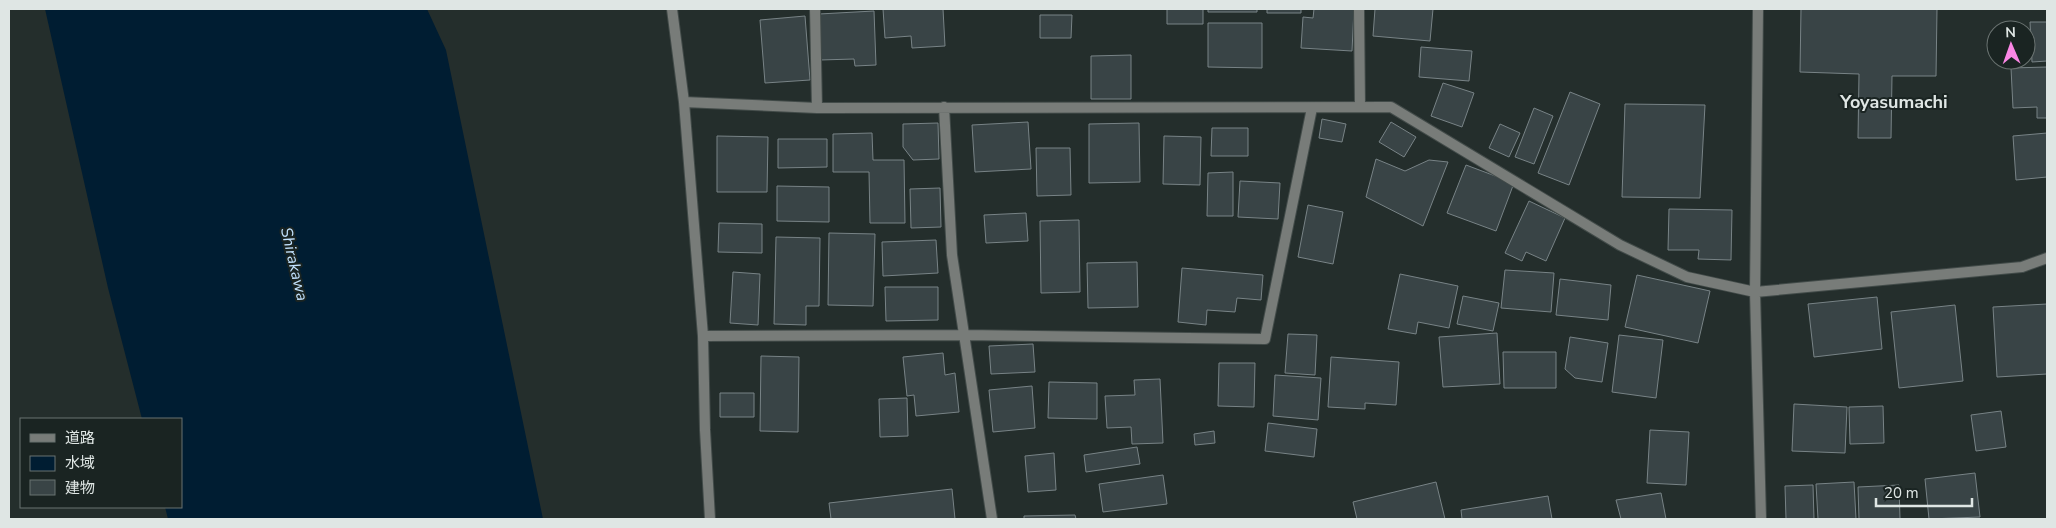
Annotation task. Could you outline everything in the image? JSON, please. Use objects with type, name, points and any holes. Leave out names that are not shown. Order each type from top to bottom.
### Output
[{"type":"street","points":[[672,9],[684,102],[704,336],[705,430],[710,519]]},
{"type":"street","points":[[815,9],[817,108]]},
{"type":"street","points":[[1359,9],[1360,107]]},
{"type":"street","points":[[1758,9],[1755,292],[1761,519]]},
{"type":"street","points":[[684,102],[817,108],[944,106],[1390,107],[1620,245],[1687,277],[1755,292],[2022,267],[2047,258]]},
{"type":"street","points":[[944,106],[952,255],[992,519]]},
{"type":"street","points":[[704,336],[964,335],[1265,339],[1312,108]]},
{"type":"water","name":"Shirakawa","points":[[45,9],[427,9],[446,50],[543,519],[168,519],[165,508],[182,508],[182,418],[142,418],[108,288]]},
{"type":"building","points":[[883,9],[943,9],[945,46],[912,48],[911,36],[885,38]]},
{"type":"building","points":[[1167,9],[1203,9],[1203,24],[1167,24]]},
{"type":"building","points":[[1208,9],[1257,9],[1257,12],[1208,12]]},
{"type":"building","points":[[1267,9],[1301,9],[1301,13],[1267,13]]},
{"type":"building","points":[[1314,9],[1354,9],[1352,51],[1301,48],[1303,17],[1313,18]]},
{"type":"building","points":[[1375,9],[1433,9],[1430,41],[1373,36]]},
{"type":"building","points":[[1801,9],[1937,9],[1936,76],[1892,76],[1891,138],[1858,138],[1859,74],[1800,72]]},
{"type":"building","points":[[874,11],[876,65],[855,66],[854,59],[820,60],[819,14]]},
{"type":"building","points":[[1040,15],[1072,15],[1071,38],[1040,38]]},
{"type":"building","points":[[805,16],[810,80],[765,83],[760,20]]},
{"type":"building","points":[[2036,22],[2047,22],[2047,61],[2036,62]]},
{"type":"building","points":[[1208,23],[1262,23],[1262,68],[1208,67]]},
{"type":"building","points":[[1421,47],[1472,51],[1469,81],[1419,77]]},
{"type":"building","points":[[1131,55],[1131,99],[1091,99],[1091,56]]},
{"type":"building","points":[[2036,67],[2047,67],[2047,118],[2037,118],[2037,107],[2013,108],[2011,70],[2036,70]]},
{"type":"building","points":[[1443,83],[1474,93],[1462,127],[1431,116]]},
{"type":"building","points":[[1570,92],[1600,104],[1569,185],[1538,173]]},
{"type":"building","points":[[1625,104],[1705,105],[1700,198],[1622,197]]},
{"type":"building","points":[[1534,108],[1553,116],[1534,164],[1515,157]]},
{"type":"building","points":[[1322,119],[1346,124],[1342,142],[1319,138]]},
{"type":"building","points":[[1028,122],[1031,169],[975,172],[972,125]]},
{"type":"building","points":[[1391,122],[1416,137],[1404,157],[1379,142]]},
{"type":"building","points":[[938,123],[939,159],[913,160],[903,147],[903,124]]},
{"type":"building","points":[[1139,123],[1140,182],[1089,183],[1089,124]]},
{"type":"building","points":[[1500,124],[1520,133],[1509,157],[1489,148]]},
{"type":"building","points":[[1212,128],[1248,128],[1248,156],[1211,156]]},
{"type":"building","points":[[872,133],[873,160],[904,160],[905,223],[870,223],[869,172],[833,172],[833,134]]},
{"type":"building","points":[[2047,133],[2047,177],[2016,180],[2013,136]]},
{"type":"building","points":[[717,136],[768,137],[767,192],[717,192]]},
{"type":"building","points":[[1164,136],[1201,137],[1200,185],[1163,184]]},
{"type":"building","points":[[778,139],[827,139],[827,167],[778,168]]},
{"type":"building","points":[[1036,148],[1070,148],[1071,195],[1037,196]]},
{"type":"building","points":[[1376,159],[1405,171],[1429,160],[1448,162],[1423,226],[1366,197]]},
{"type":"building","points":[[1466,165],[1514,183],[1496,231],[1447,213]]},
{"type":"building","points":[[1233,172],[1233,216],[1207,216],[1208,173]]},
{"type":"building","points":[[1240,181],[1280,183],[1278,219],[1238,217]]},
{"type":"building","points":[[777,186],[829,187],[829,222],[777,221]]},
{"type":"building","points":[[940,188],[941,227],[911,228],[910,189]]},
{"type":"building","points":[[1529,201],[1565,218],[1546,261],[1526,252],[1522,261],[1505,253]]},
{"type":"building","points":[[1308,205],[1343,212],[1333,264],[1298,257]]},
{"type":"building","points":[[1669,209],[1732,210],[1731,260],[1698,259],[1699,250],[1668,250]]},
{"type":"building","points":[[1026,213],[1028,241],[986,243],[984,215]]},
{"type":"building","points":[[1079,220],[1080,292],[1041,293],[1040,221]]},
{"type":"building","points":[[719,223],[762,224],[762,253],[718,252]]},
{"type":"building","points":[[829,233],[875,234],[873,306],[828,305]]},
{"type":"building","points":[[776,237],[820,238],[819,306],[806,306],[806,325],[774,324]]},
{"type":"building","points":[[936,240],[938,273],[883,276],[882,242]]},
{"type":"building","points":[[1137,262],[1138,307],[1088,308],[1087,263]]},
{"type":"building","points":[[1182,268],[1263,275],[1261,300],[1237,298],[1235,312],[1207,310],[1206,325],[1178,322]]},
{"type":"building","points":[[1505,270],[1554,273],[1551,312],[1501,308]]},
{"type":"building","points":[[733,272],[760,274],[758,325],[730,323]]},
{"type":"building","points":[[1400,274],[1458,286],[1449,328],[1418,322],[1416,334],[1388,329]]},
{"type":"building","points":[[1637,275],[1710,291],[1698,343],[1625,327]]},
{"type":"building","points":[[1560,279],[1611,285],[1608,320],[1556,315]]},
{"type":"building","points":[[885,287],[938,287],[938,320],[886,321]]},
{"type":"building","points":[[1463,296],[1499,303],[1493,331],[1457,324]]},
{"type":"building","points":[[1877,297],[1882,349],[1814,357],[1808,304]]},
{"type":"building","points":[[2047,304],[2047,374],[1997,377],[1993,307]]},
{"type":"building","points":[[1955,305],[1963,381],[1899,388],[1891,312]]},
{"type":"building","points":[[1497,333],[1500,384],[1443,387],[1439,337]]},
{"type":"building","points":[[1288,334],[1317,335],[1315,375],[1285,373]]},
{"type":"building","points":[[1619,335],[1663,340],[1656,398],[1612,392]]},
{"type":"building","points":[[1570,337],[1608,343],[1602,382],[1575,378],[1565,369]]},
{"type":"building","points":[[1033,344],[1035,372],[991,374],[989,346]]},
{"type":"building","points":[[1503,352],[1556,352],[1556,388],[1504,388]]},
{"type":"building","points":[[943,353],[945,375],[955,373],[959,412],[916,416],[914,395],[907,396],[903,357]]},
{"type":"building","points":[[761,356],[799,357],[798,432],[760,431]]},
{"type":"building","points":[[1331,357],[1399,362],[1396,405],[1365,403],[1365,409],[1328,407]]},
{"type":"building","points":[[1219,363],[1255,363],[1254,407],[1218,406]]},
{"type":"building","points":[[1275,375],[1321,378],[1318,420],[1273,416]]},
{"type":"building","points":[[1160,379],[1163,443],[1132,444],[1131,427],[1107,428],[1105,396],[1135,395],[1134,380]]},
{"type":"building","points":[[1049,382],[1097,383],[1097,419],[1048,418]]},
{"type":"building","points":[[1032,386],[1035,428],[993,432],[989,390]]},
{"type":"building","points":[[720,393],[754,393],[754,417],[720,417]]},
{"type":"building","points":[[907,398],[908,436],[880,437],[879,399]]},
{"type":"building","points":[[1794,404],[1847,407],[1845,453],[1792,451]]},
{"type":"building","points":[[1883,406],[1884,443],[1850,444],[1849,407]]},
{"type":"building","points":[[2001,411],[2006,447],[1976,451],[1971,415]]},
{"type":"building","points":[[1268,423],[1317,429],[1314,457],[1265,451]]},
{"type":"building","points":[[1650,430],[1689,432],[1686,485],[1647,483]]},
{"type":"building","points":[[1214,431],[1215,443],[1195,445],[1194,434]]},
{"type":"building","points":[[1137,447],[1140,464],[1086,472],[1084,455]]},
{"type":"building","points":[[1054,453],[1056,490],[1028,492],[1025,456]]},
{"type":"building","points":[[1975,473],[1980,517],[1929,519],[1925,479]]},
{"type":"building","points":[[1163,475],[1167,504],[1103,512],[1099,484]]},
{"type":"building","points":[[1436,482],[1445,519],[1357,519],[1353,502]]},
{"type":"building","points":[[1854,482],[1856,519],[1818,519],[1816,484]]},
{"type":"building","points":[[1813,485],[1814,519],[1786,519],[1785,486]]},
{"type":"building","points":[[1899,485],[1900,519],[1859,519],[1858,487]]},
{"type":"building","points":[[952,489],[955,519],[831,519],[829,503]]},
{"type":"building","points":[[1661,493],[1666,519],[1621,519],[1616,500]]},
{"type":"building","points":[[1548,496],[1552,519],[1462,519],[1461,510]]},
{"type":"building","points":[[1075,515],[1076,519],[1024,519],[1024,516]]},
{"type":"district","name":"Yoyasumachi","points":[[1894,102]]}]
